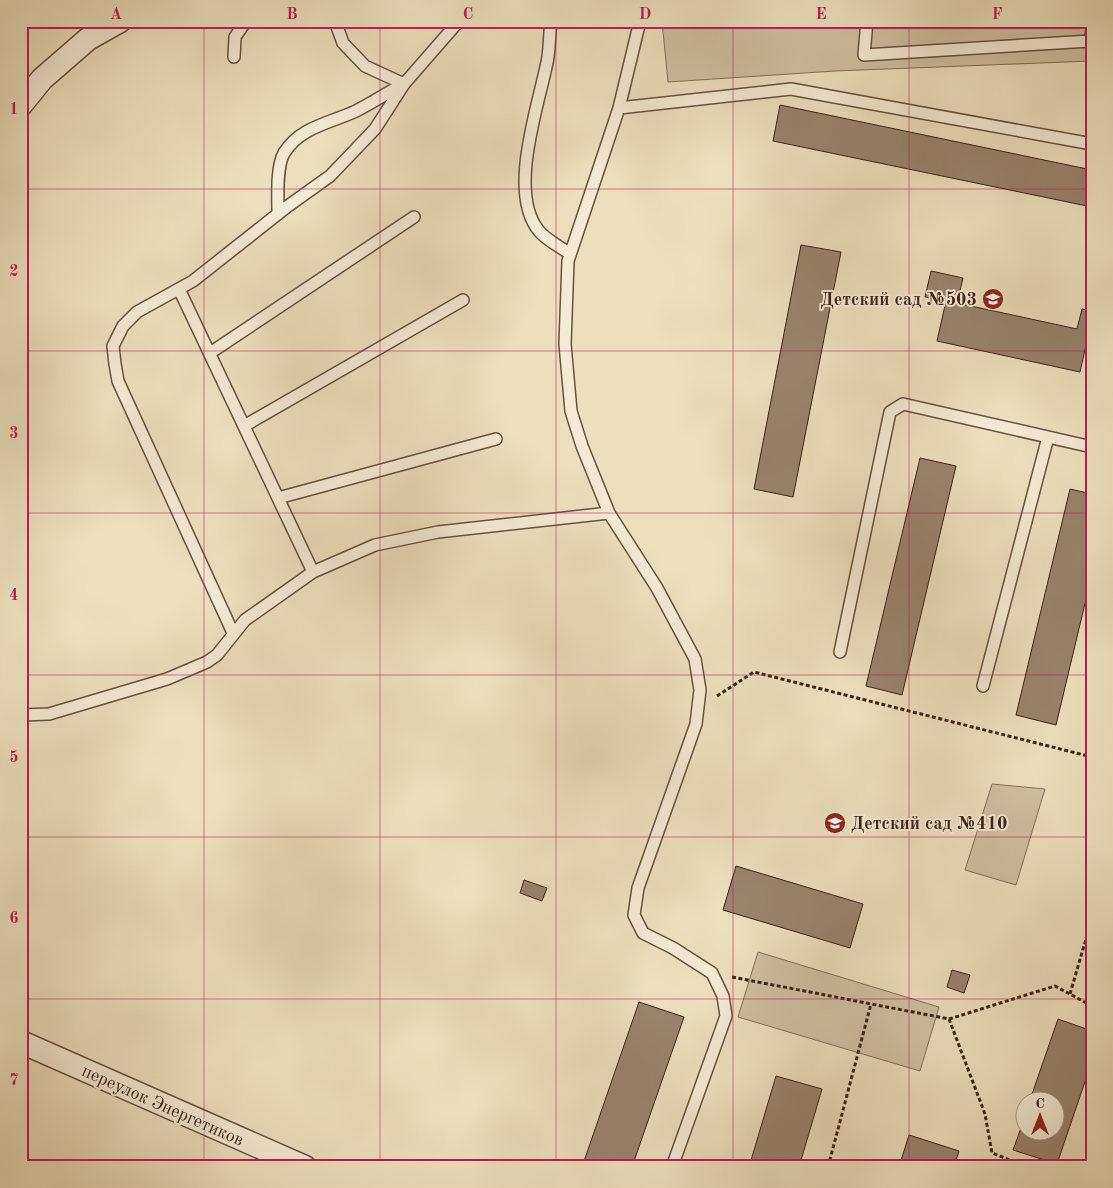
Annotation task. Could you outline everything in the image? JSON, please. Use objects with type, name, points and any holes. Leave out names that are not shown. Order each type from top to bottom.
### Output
[{"type":"street","points":[[21,105],[42,79],[88,39],[120,21]]},
{"type":"street","name":"переулок Энергетиков","points":[[21,1042],[305,1167]]},
{"type":"lane","points":[[234,57],[235,37],[246,21]]},
{"type":"lane","points":[[335,21],[344,42],[365,66],[404,84]]},
{"type":"lane","points":[[233,633],[118,382],[113,346],[123,326],[137,312],[193,281],[330,176],[376,129],[404,84],[459,21]]},
{"type":"lane","points":[[551,21],[547,65],[533,122],[524,182],[527,211],[539,232],[570,254]]},
{"type":"lane","points":[[640,21],[619,108],[568,261],[565,344],[571,411],[582,446],[609,513],[656,588],[695,659],[700,690],[696,724],[638,888],[634,916],[642,933],[674,948],[712,973],[723,996],[726,1016],[672,1167]]},
{"type":"lane","points":[[867,21],[864,55],[1090,41],[1092,30]]},
{"type":"lane","points":[[278,214],[278,183],[284,152],[304,132],[356,111],[404,84]]},
{"type":"lane","points":[[619,108],[791,89],[1092,144]]},
{"type":"lane","points":[[210,353],[414,217]]},
{"type":"lane","points":[[179,289],[312,572]]},
{"type":"lane","points":[[244,426],[463,300]]},
{"type":"lane","points":[[840,652],[890,412],[902,404],[1092,447]]},
{"type":"lane","points":[[983,686],[1048,437]]},
{"type":"lane","points":[[278,498],[496,438]]},
{"type":"lane","points":[[21,715],[49,714],[167,679],[207,662],[217,654],[245,620],[312,572],[375,545],[438,532],[609,513]]},
{"type":"path","points":[[698,708],[754,672],[1092,757]]},
{"type":"path","points":[[1070,994],[1092,918]]},
{"type":"path","points":[[712,973],[949,1019],[1055,986],[1092,1006]]},
{"type":"path","points":[[828,1167],[871,1004]]},
{"type":"path","points":[[949,1019],[985,1114],[992,1153],[1028,1167]]},
{"type":"shaded area","points":[[662,21],[1092,21],[1092,61],[835,71],[668,82]]},
{"type":"shaded area","points":[[992,784],[1045,789],[1016,885],[965,870]]},
{"type":"shaded area","points":[[758,952],[939,1007],[920,1071],[738,1017]]},
{"type":"building","points":[[780,105],[1092,170],[1092,207],[773,141]]},
{"type":"building","points":[[801,245],[841,252],[793,497],[754,489]]},
{"type":"building","points":[[931,271],[963,278],[957,303],[1077,329],[1082,309],[1092,311],[1092,337],[1088,336],[1080,372],[937,341],[946,301],[925,297]]},
{"type":"building","points":[[920,458],[956,466],[902,695],[866,686]]},
{"type":"building","points":[[1070,489],[1092,494],[1092,574],[1056,725],[1016,715]]},
{"type":"building","points":[[736,866],[863,904],[850,948],[723,910]]},
{"type":"building","points":[[524,880],[547,888],[542,901],[520,893]]},
{"type":"building","points":[[952,970],[970,975],[964,993],[947,987]]},
{"type":"building","points":[[639,1002],[684,1017],[632,1167],[582,1167]]},
{"type":"building","points":[[1058,1019],[1092,1031],[1092,1061],[1066,1138],[1066,1090],[1033,1090]]},
{"type":"building","points":[[776,1076],[822,1089],[799,1167],[749,1167]]},
{"type":"building","points":[[909,1135],[959,1151],[954,1167],[899,1167]]},
{"type":"building","points":[[1017,1140],[1065,1140],[1057,1164],[1013,1150]]},
{"type":"place","name":"Детский сад №503","points":[[993,299]]},
{"type":"place","name":"Детский сад №410","points":[[835,823]]}]
